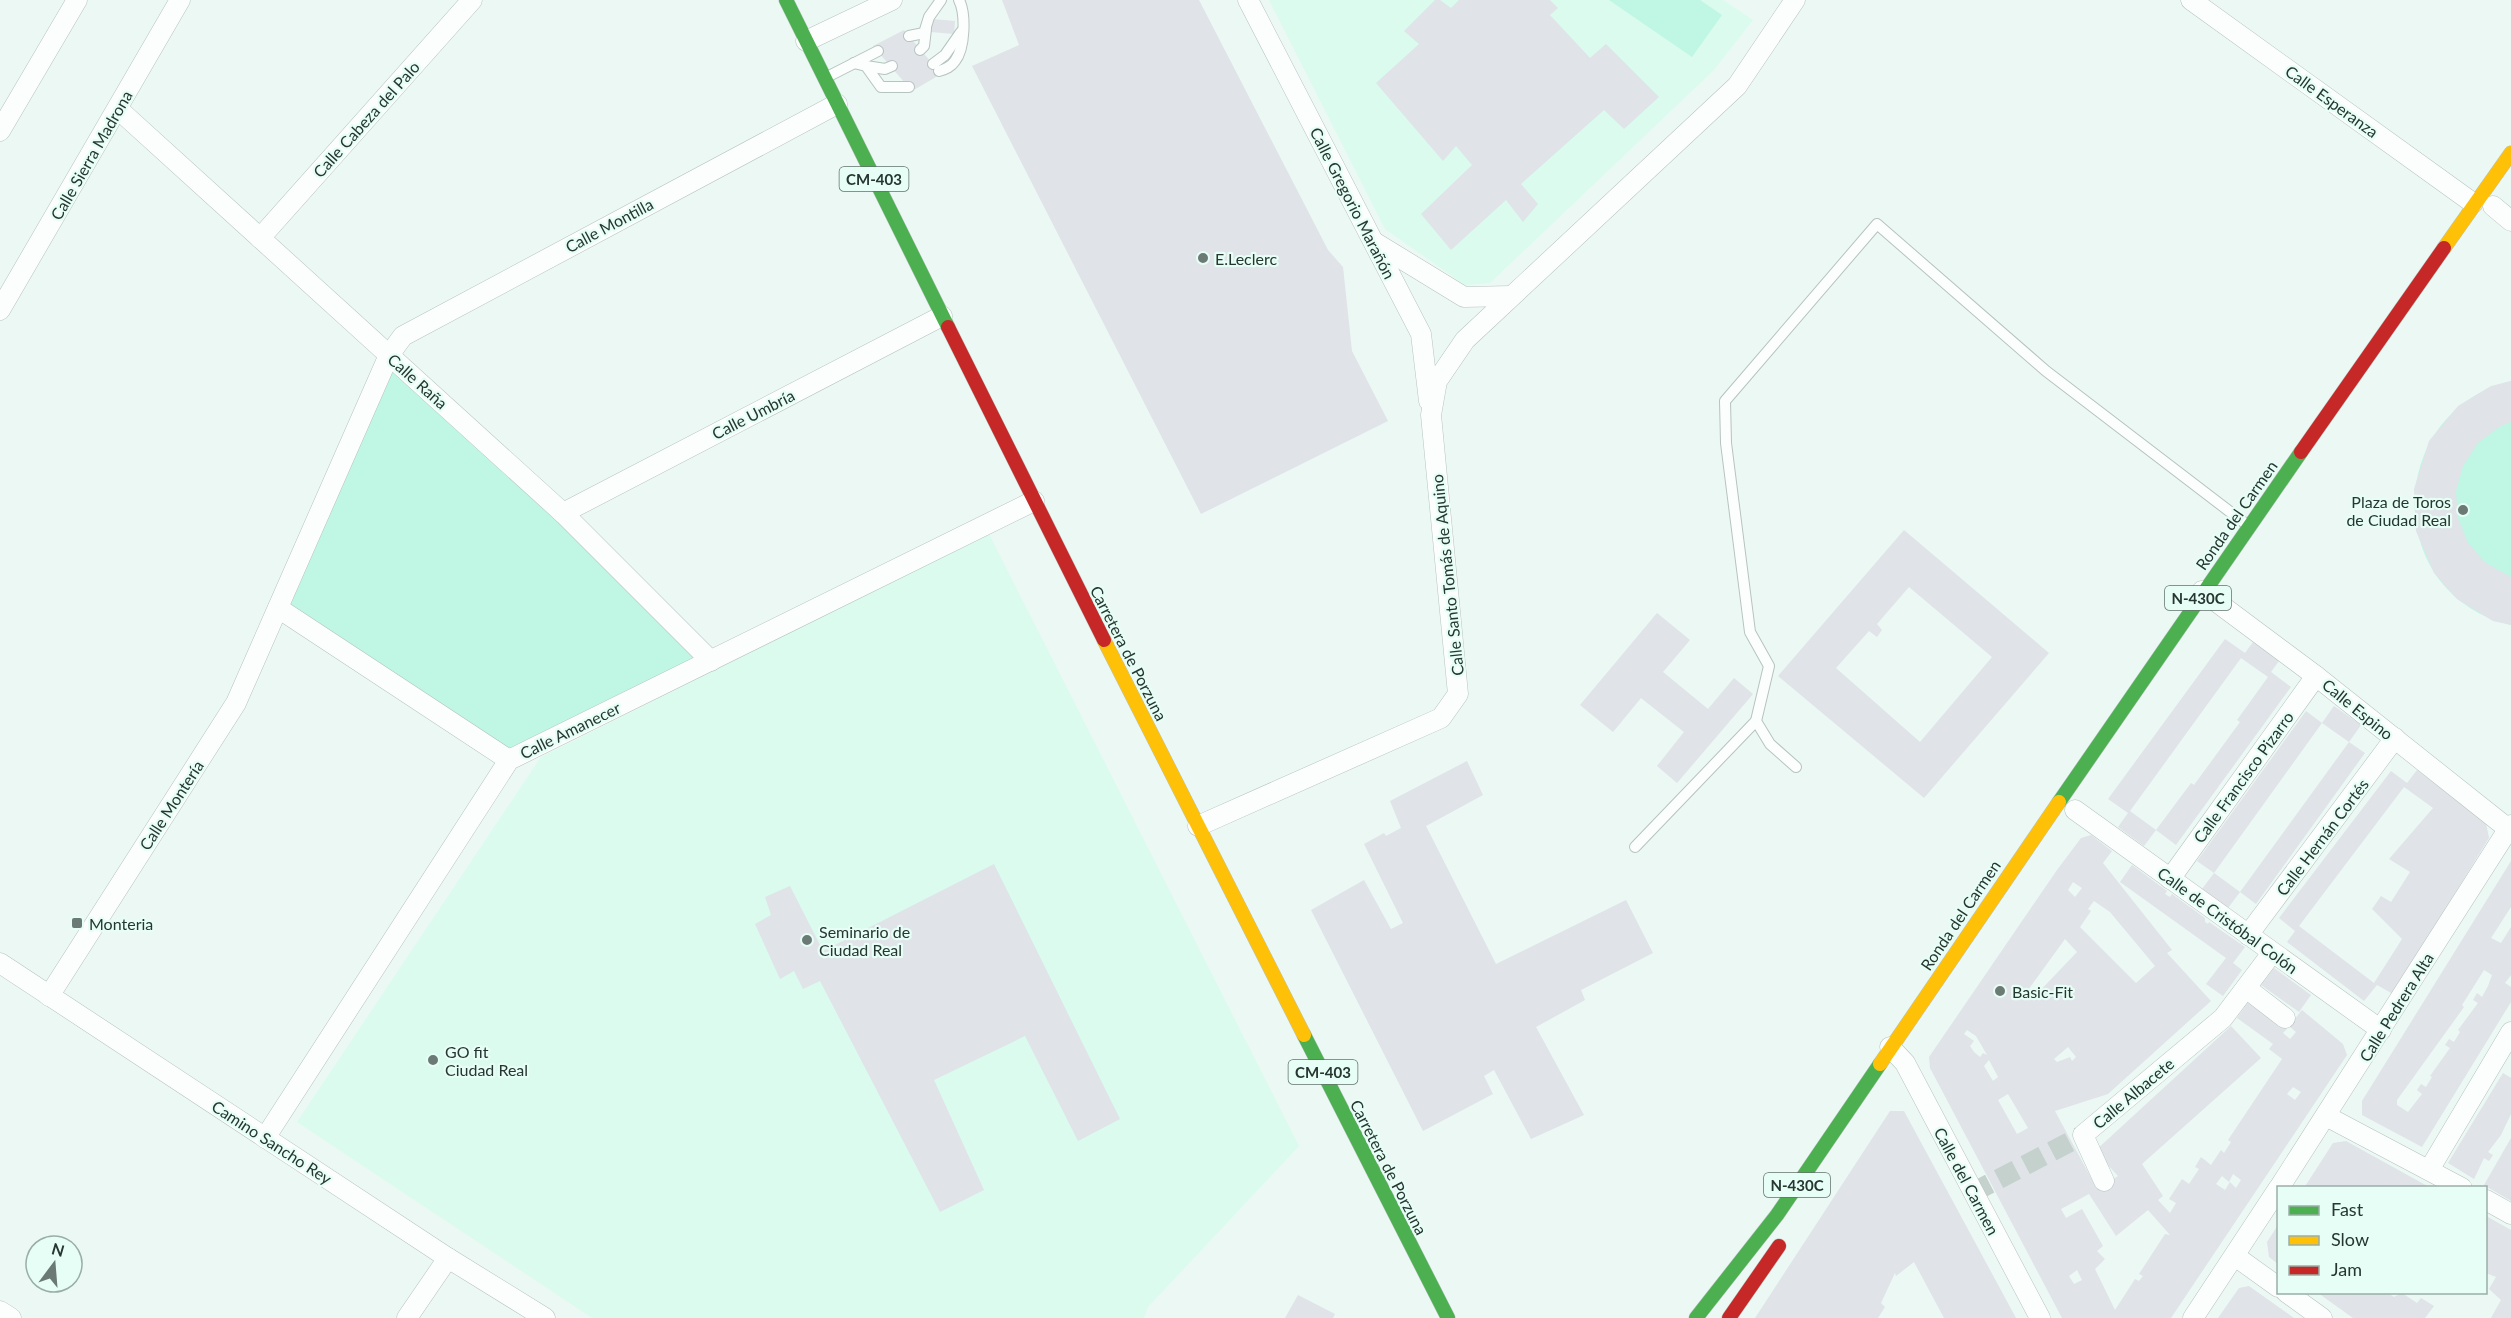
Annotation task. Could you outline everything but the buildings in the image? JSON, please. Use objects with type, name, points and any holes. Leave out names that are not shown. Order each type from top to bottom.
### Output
[{"type":"main road","name":"Carretera de Porzuna","points":[[786,0],[1034,501],[1448,1318]]},
{"type":"main road","name":"Ronda del Carmen","points":[[1890,1047],[2248,526],[2488,206],[2511,153]]},
{"type":"main road","name":"N-430C","points":[[1696,1318],[1776,1215],[1890,1047]]},
{"type":"main road","points":[[1729,1318],[1790,1230]]},
{"type":"street","points":[[0,131],[78,0]]},
{"type":"street","name":"Calle Sierra Madrona","points":[[0,310],[180,0]]},
{"type":"street","name":"Calle Cabeza del Palo","points":[[260,238],[472,0]]},
{"type":"street","points":[[806,41],[891,0]]},
{"type":"street","name":"Calle Gregorio Marañón","points":[[1248,0],[1421,334],[1431,415]]},
{"type":"street","name":"Calle Santo Tomás de Aquino","points":[[1198,826],[1441,718],[1458,694],[1431,415],[1437,381],[1465,340],[1737,86],[1795,0]]},
{"type":"street","name":"Calle Esperanza","points":[[2191,0],[2511,221]]},
{"type":"street","name":"Calle Montilla","points":[[389,355],[403,336],[837,104]]},
{"type":"street","name":"Calle Raña","points":[[118,109],[563,513],[711,661]]},
{"type":"street","points":[[1374,242],[1464,297],[1511,296]]},
{"type":"street","name":"Calle Umbría","points":[[563,513],[942,316]]},
{"type":"street","name":"Calle Montería","points":[[50,996],[237,703],[389,355]]},
{"type":"street","name":"Calle Amanecer","points":[[266,1138],[509,760],[1034,501]]},
{"type":"street","name":"Calle Espino","points":[[2202,591],[2316,676],[2510,828]]},
{"type":"street","points":[[278,608],[509,760]]},
{"type":"street","name":"Calle Francisco Pizarro","points":[[2170,879],[2316,676]]},
{"type":"street","name":"Calle Hernán Cortés","points":[[2248,935],[2395,738]]},
{"type":"street","name":"Calle de Cristóbal Colón","points":[[2075,810],[2381,1030]]},
{"type":"street","name":"Calle Pedrera Alta","points":[[2280,1186],[2510,828]]},
{"type":"street","name":"Calle Albacete","points":[[2104,1181],[2083,1135],[2223,1018],[2272,953]]},
{"type":"street","name":"Camino Sancho Rey","points":[[0,963],[448,1258],[544,1318]]},
{"type":"street","points":[[2246,988],[2285,1018]]},
{"type":"street","points":[[2429,1170],[2504,1060],[2511,1032]]},
{"type":"street","name":"Calle del Carmen","points":[[1890,1047],[1905,1062],[2040,1318]]},
{"type":"street","points":[[2326,1116],[2458,1186]]},
{"type":"street","name":"Calle Pedrera Alta","points":[[2193,1318],[2277,1191]]},
{"type":"street","points":[[2487,1201],[2511,1214]]},
{"type":"street","points":[[2235,1256],[2277,1286]]},
{"type":"street","points":[[407,1318],[448,1258]]},
{"type":"street","points":[[2287,1294],[2322,1318]]},
{"type":"street","points":[[0,1311],[11,1318]]},
{"type":"lane","points":[[920,50],[924,46],[929,17],[941,0]]},
{"type":"lane","points":[[936,68],[948,68],[956,62],[961,48],[962,7],[959,0]]},
{"type":"lane","points":[[909,36],[924,33],[927,29]]},
{"type":"lane","points":[[824,78],[878,51]]},
{"type":"lane","points":[[854,63],[885,69],[892,66]]},
{"type":"lane","points":[[866,66],[881,87],[903,85]]},
{"type":"lane","points":[[1635,847],[1756,721],[1769,666],[1750,632],[1726,443],[1725,401],[1877,224],[2046,371],[2248,526]]},
{"type":"lane","points":[[1756,721],[1770,744],[1796,767]]},
{"type":"shaded area","points":[[1269,0],[1723,0],[1753,20],[1714,70],[1490,283],[1465,285],[1385,229]]},
{"type":"shaded area","points":[[1609,0],[1700,0],[1722,15],[1692,57]]},
{"type":"shaded area","points":[[389,355],[711,661],[509,760],[278,608]]},
{"type":"shaded area","name":"Plaza de Toros de Ciudad Real","points":[[2511,381],[2511,625],[2469,607],[2439,579],[2421,543],[2415,504],[2421,464],[2439,428],[2469,399]]},
{"type":"shaded area","name":"Seminario de Ciudad Real","points":[[989,534],[1299,1146],[1148,1307],[1144,1318],[592,1318],[297,1122],[541,757]]},
{"type":"tunnel","points":[[1972,1193],[2083,1135]]},
{"type":"traffic: fast","points":[[786,0],[948,327]]},
{"type":"traffic: fast","points":[[2059,802],[2301,452]]},
{"type":"traffic: fast","points":[[1304,1035],[1448,1318]]},
{"type":"traffic: fast","points":[[1696,1318],[1777,1215],[1880,1064]]},
{"type":"traffic: slow","points":[[2444,248],[2511,153]]},
{"type":"traffic: slow","points":[[1104,640],[1304,1035]]},
{"type":"traffic: slow","points":[[1880,1064],[2059,802]]},
{"type":"traffic: jam","points":[[2301,452],[2444,248]]},
{"type":"traffic: jam","points":[[948,327],[1104,640]]},
{"type":"traffic: jam","points":[[1729,1318],[1779,1246]]},
{"type":"place","name":"E.Leclerc","points":[[1203,258]]},
{"type":"place","name":"Plaza de Toros de Ciudad Real","points":[[2463,510]]},
{"type":"place","name":"Monteria","points":[[77,923]]},
{"type":"place","name":"Seminario de Ciudad Real","points":[[807,940]]},
{"type":"place","name":"Basic-Fit","points":[[2000,991]]},
{"type":"place","name":"GO fit Ciudad Real","points":[[433,1060]]}]
